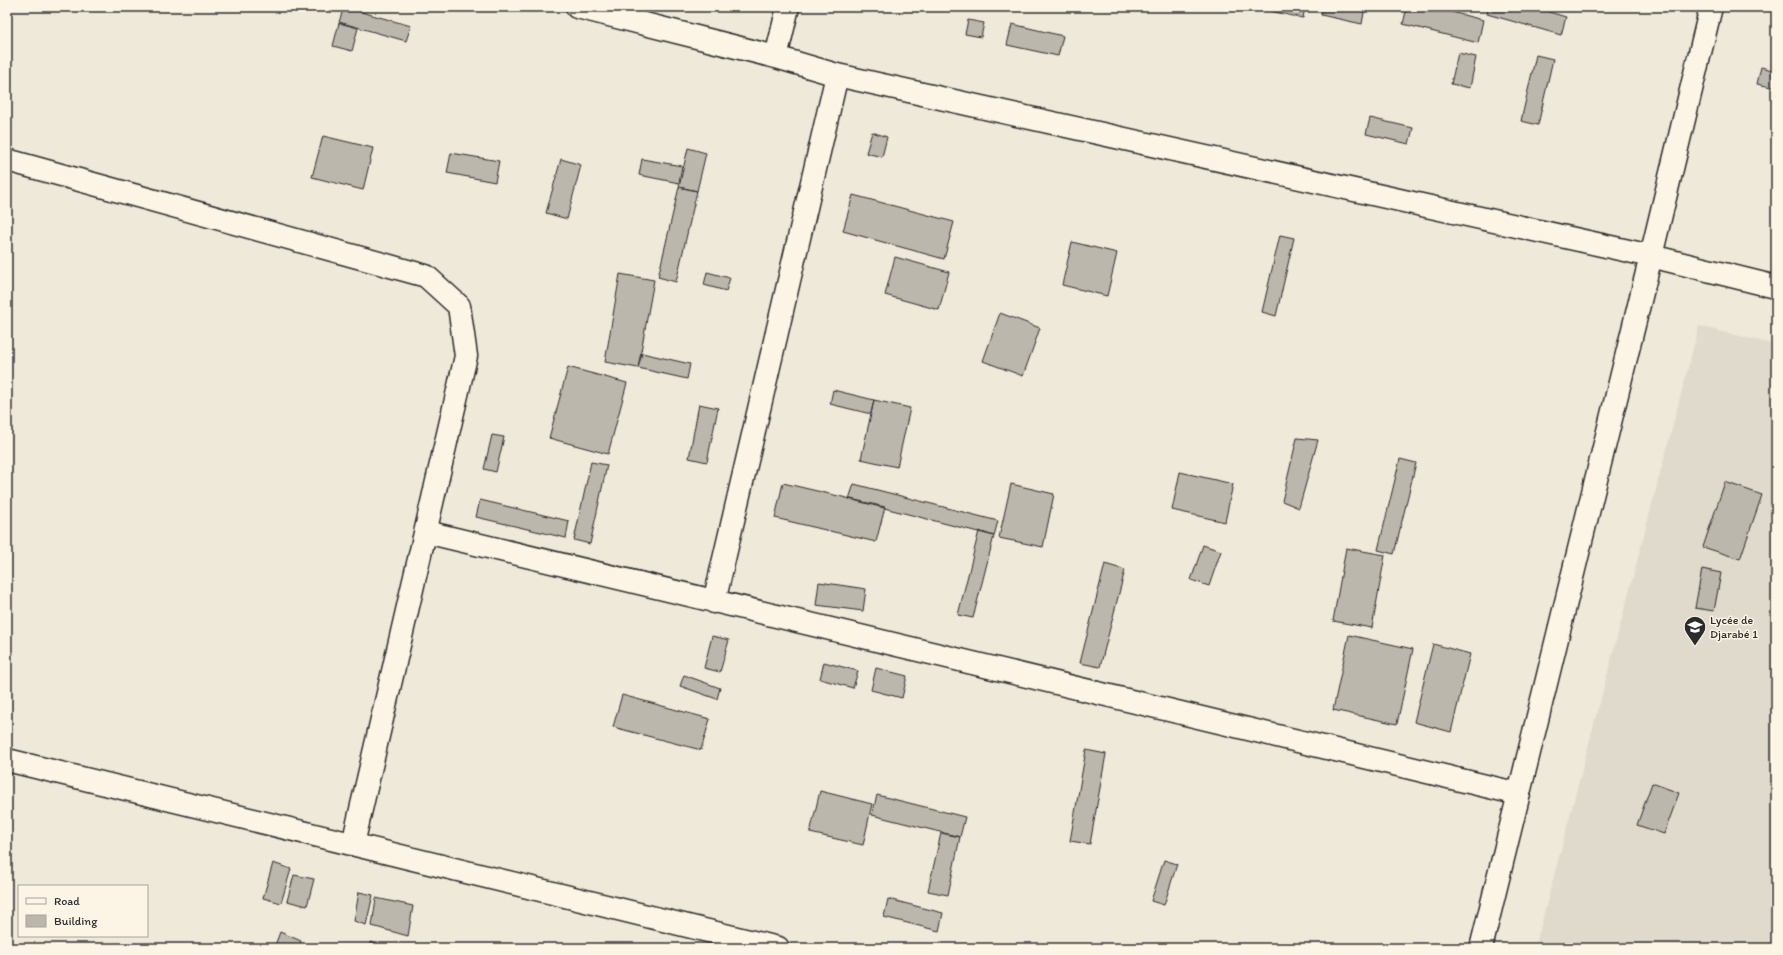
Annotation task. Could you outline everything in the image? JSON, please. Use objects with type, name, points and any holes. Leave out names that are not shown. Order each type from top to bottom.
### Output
[{"type":"street","points":[[577,7],[776,57],[838,75],[1651,256],[1776,287]]},
{"type":"street","points":[[776,57],[788,7]]},
{"type":"street","points":[[1481,948],[1651,256],[1710,7]]},
{"type":"street","points":[[714,602],[838,75]]},
{"type":"street","points":[[7,160],[426,276],[459,306],[466,356],[353,844]]},
{"type":"street","points":[[426,532],[1519,794]]},
{"type":"street","points":[[7,760],[778,948]]},
{"type":"shaded area","name":"Lycée de Djarabé 1","points":[[1699,326],[1776,345],[1776,948],[1535,948]]},
{"type":"building","points":[[344,7],[411,26],[406,41],[339,22]]},
{"type":"building","points":[[969,7],[990,7],[988,12]]},
{"type":"building","points":[[1250,7],[1305,7],[1303,18]]},
{"type":"building","points":[[1323,7],[1365,7],[1362,24],[1321,15]]},
{"type":"building","points":[[1407,7],[1432,7],[1483,20],[1478,43],[1403,24]]},
{"type":"building","points":[[1489,7],[1532,7],[1566,17],[1561,35],[1487,14]]},
{"type":"building","points":[[968,20],[984,23],[981,37],[965,34]]},
{"type":"building","points":[[339,23],[358,28],[352,51],[333,46]]},
{"type":"building","points":[[1012,24],[1063,36],[1058,56],[1007,45]]},
{"type":"building","points":[[1458,53],[1476,57],[1470,88],[1451,84]]},
{"type":"building","points":[[1536,55],[1553,59],[1538,125],[1521,121]]},
{"type":"building","points":[[1761,67],[1776,71],[1776,88],[1757,84]]},
{"type":"building","points":[[1370,118],[1413,128],[1409,144],[1366,134]]},
{"type":"building","points":[[872,132],[887,137],[882,157],[866,153]]},
{"type":"building","points":[[323,136],[373,148],[363,190],[312,177]]},
{"type":"building","points":[[688,148],[706,153],[697,191],[679,187]]},
{"type":"building","points":[[451,153],[499,161],[495,182],[447,173]]},
{"type":"building","points":[[561,159],[581,165],[567,219],[546,213]]},
{"type":"building","points":[[642,159],[682,166],[679,183],[639,175]]},
{"type":"building","points":[[679,187],[697,191],[676,282],[658,277]]},
{"type":"building","points":[[853,195],[954,222],[944,259],[843,231]]},
{"type":"building","points":[[1280,235],[1294,238],[1276,316],[1262,312]]},
{"type":"building","points":[[1072,242],[1117,253],[1107,296],[1062,285]]},
{"type":"building","points":[[895,257],[949,272],[939,310],[885,295]]},
{"type":"building","points":[[707,272],[730,278],[726,291],[704,285]]},
{"type":"building","points":[[620,274],[654,280],[638,368],[605,362]]},
{"type":"building","points":[[1000,313],[1040,328],[1023,376],[983,361]]},
{"type":"building","points":[[642,353],[690,364],[687,379],[638,368]]},
{"type":"building","points":[[568,367],[627,383],[608,454],[549,438]]},
{"type":"building","points":[[833,390],[874,400],[871,414],[830,404]]},
{"type":"building","points":[[874,400],[910,408],[897,467],[861,459]]},
{"type":"building","points":[[699,404],[718,408],[707,462],[689,458]]},
{"type":"building","points":[[492,435],[504,437],[496,472],[484,469]]},
{"type":"building","points":[[1297,438],[1318,440],[1299,508],[1282,501]]},
{"type":"building","points":[[1400,459],[1416,463],[1394,554],[1378,550]]},
{"type":"building","points":[[591,462],[607,465],[590,544],[574,540]]},
{"type":"building","points":[[1180,472],[1233,484],[1225,522],[1172,510]]},
{"type":"building","points":[[1725,482],[1762,495],[1740,559],[1703,547]]},
{"type":"building","points":[[783,483],[885,507],[876,542],[775,518]]},
{"type":"building","points":[[854,484],[998,521],[994,536],[849,499]]},
{"type":"building","points":[[1011,484],[1054,494],[1043,547],[999,538]]},
{"type":"building","points":[[480,500],[569,521],[566,538],[476,517]]},
{"type":"building","points":[[979,531],[994,536],[973,618],[958,615]]},
{"type":"building","points":[[1203,545],[1221,551],[1209,586],[1191,580]]},
{"type":"building","points":[[1346,548],[1385,555],[1372,628],[1333,621]]},
{"type":"building","points":[[1105,564],[1125,570],[1100,667],[1080,663]]},
{"type":"building","points":[[1702,569],[1721,573],[1714,611],[1695,608]]},
{"type":"building","points":[[819,582],[866,589],[863,611],[816,605]]},
{"type":"building","points":[[1349,635],[1413,649],[1397,724],[1333,710]]},
{"type":"building","points":[[712,636],[729,640],[720,672],[704,668]]},
{"type":"building","points":[[1433,644],[1470,654],[1451,732],[1414,722]]},
{"type":"building","points":[[824,662],[858,671],[853,688],[820,679]]},
{"type":"building","points":[[876,668],[907,676],[902,698],[871,690]]},
{"type":"building","points":[[684,675],[720,688],[717,699],[680,686]]},
{"type":"building","points":[[622,695],[710,719],[701,750],[613,727]]},
{"type":"building","points":[[1086,750],[1106,754],[1090,844],[1070,841]]},
{"type":"building","points":[[1652,783],[1679,793],[1664,834],[1637,825]]},
{"type":"building","points":[[820,791],[872,804],[863,845],[810,833]]},
{"type":"building","points":[[877,795],[965,817],[960,837],[872,815]]},
{"type":"building","points":[[941,833],[960,837],[948,895],[928,891]]},
{"type":"building","points":[[1164,860],[1177,864],[1164,905],[1151,901]]},
{"type":"building","points":[[273,863],[291,869],[281,903],[263,898]]},
{"type":"building","points":[[294,875],[314,879],[307,906],[287,901]]},
{"type":"building","points":[[359,892],[373,895],[366,925],[354,921]]},
{"type":"building","points":[[376,898],[413,906],[408,936],[372,926]]},
{"type":"building","points":[[888,899],[943,913],[939,931],[884,917]]},
{"type":"building","points":[[280,932],[301,941],[299,948],[274,948]]},
{"type":"building","points":[[370,942],[390,948],[370,948]]},
{"type":"place","name":"Lycée de Djarabé 1","points":[[1695,646]]}]
